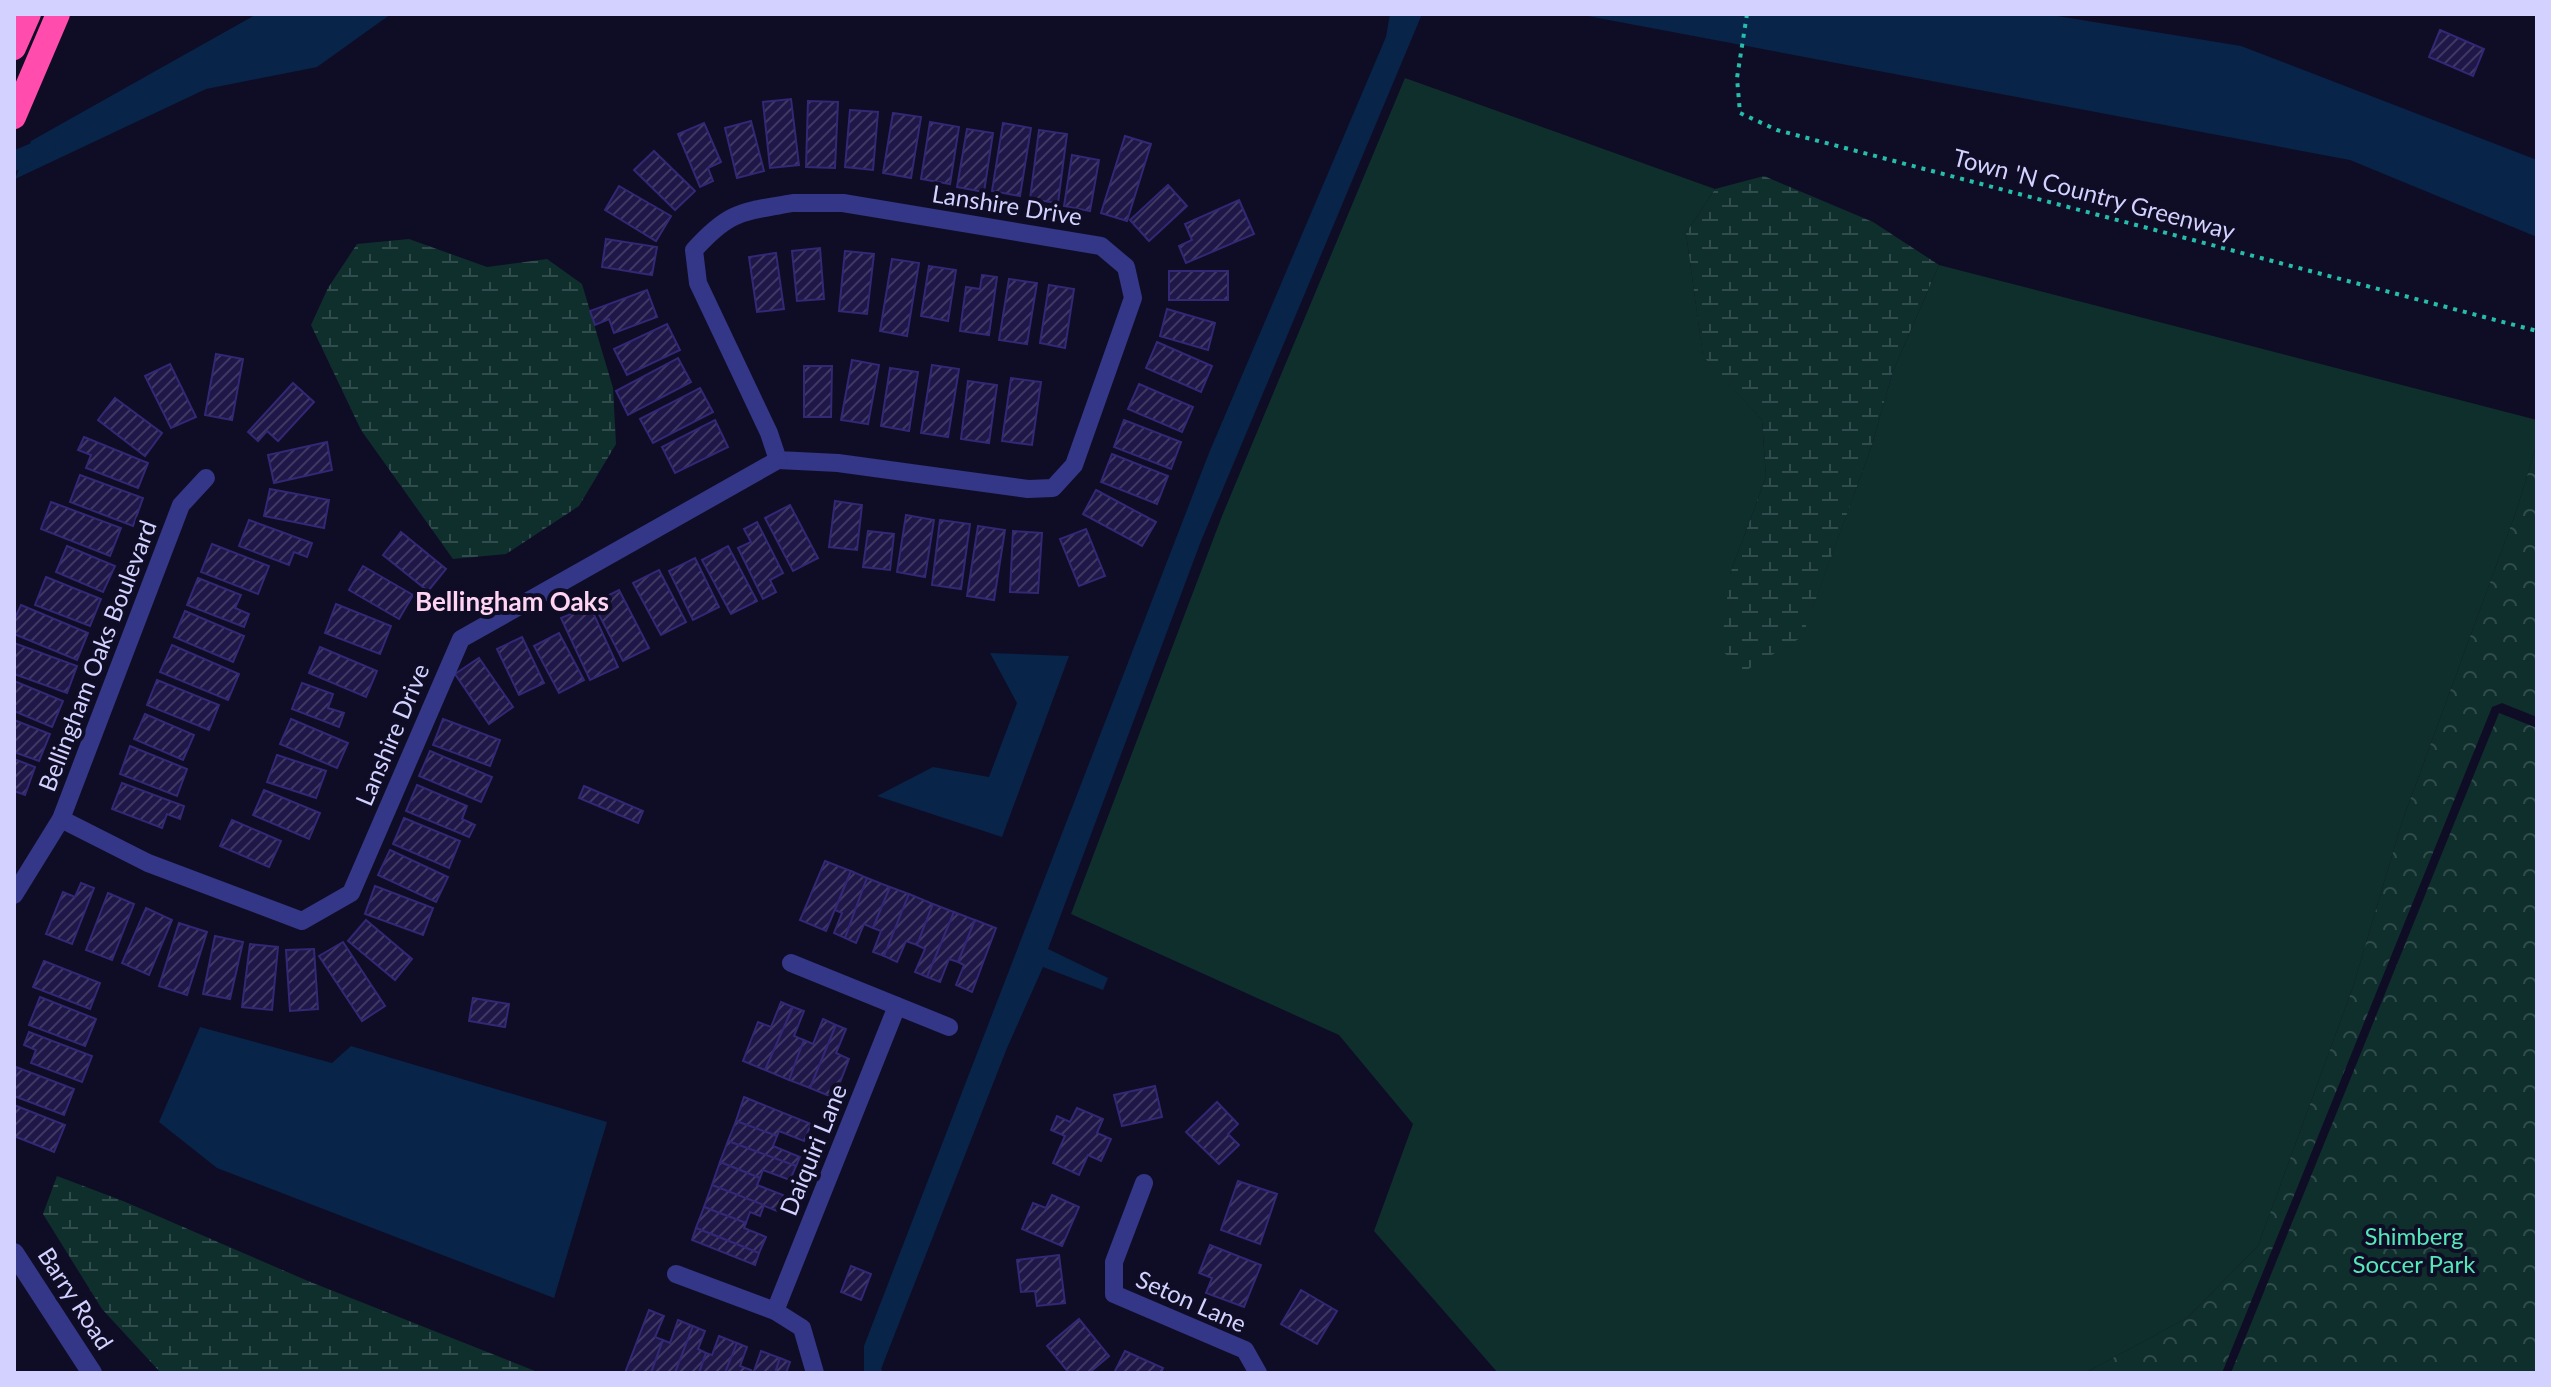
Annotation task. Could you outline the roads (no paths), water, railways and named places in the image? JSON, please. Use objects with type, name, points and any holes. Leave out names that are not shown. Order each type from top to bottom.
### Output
[{"type":"highway","points":[[14,48],[29,14]]},
{"type":"highway","points":[[14,117],[58,14]]},
{"type":"street","name":"Lanshire Drive","points":[[61,819],[148,863],[302,921],[351,893],[461,639],[778,460],[838,463],[1028,489],[1053,488],[1074,465],[1133,298],[1126,267],[1101,246],[843,203],[793,203],[741,212],[716,226],[694,250],[698,283],[769,433],[778,460]]},
{"type":"street","name":"Bellingham Oaks Boulevard","points":[[14,895],[61,819],[181,505],[206,478]]},
{"type":"street","points":[[791,963],[949,1027]]},
{"type":"street","name":"Daiquiri Lane","points":[[775,1311],[897,1006]]},
{"type":"street","name":"Seton Lane","points":[[1144,1183],[1114,1262],[1114,1294],[1245,1350],[1258,1373]]},
{"type":"street","name":"Barry Road","points":[[14,1253],[92,1373]]},
{"type":"street","points":[[676,1274],[775,1311],[802,1328],[815,1373]]},
{"type":"water","points":[[257,14],[391,14],[317,67],[206,89],[15,179],[31,141]]},
{"type":"water","points":[[1390,14],[1422,14],[1201,541],[1048,949],[1108,978],[1103,990],[1043,967],[1007,1048],[881,1369],[883,1373],[864,1373],[864,1346],[1209,453],[1386,37]]},
{"type":"water","points":[[1577,14],[2045,14],[2241,46],[2537,160],[2537,237],[2350,160]]},
{"type":"water","points":[[990,653],[1069,656],[1002,837],[877,796],[933,767],[989,777],[1017,703]]},
{"type":"water","points":[[200,1027],[332,1063],[351,1046],[607,1122],[554,1298],[217,1168],[159,1122]]},
{"type":"waterway","points":[[14,161],[46,148]]},
{"type":"district","name":"Bellingham Oaks","points":[[512,602]]},
{"type":"park label","name":"Shimberg Soccer Park","points":[[2414,1251]]}]
